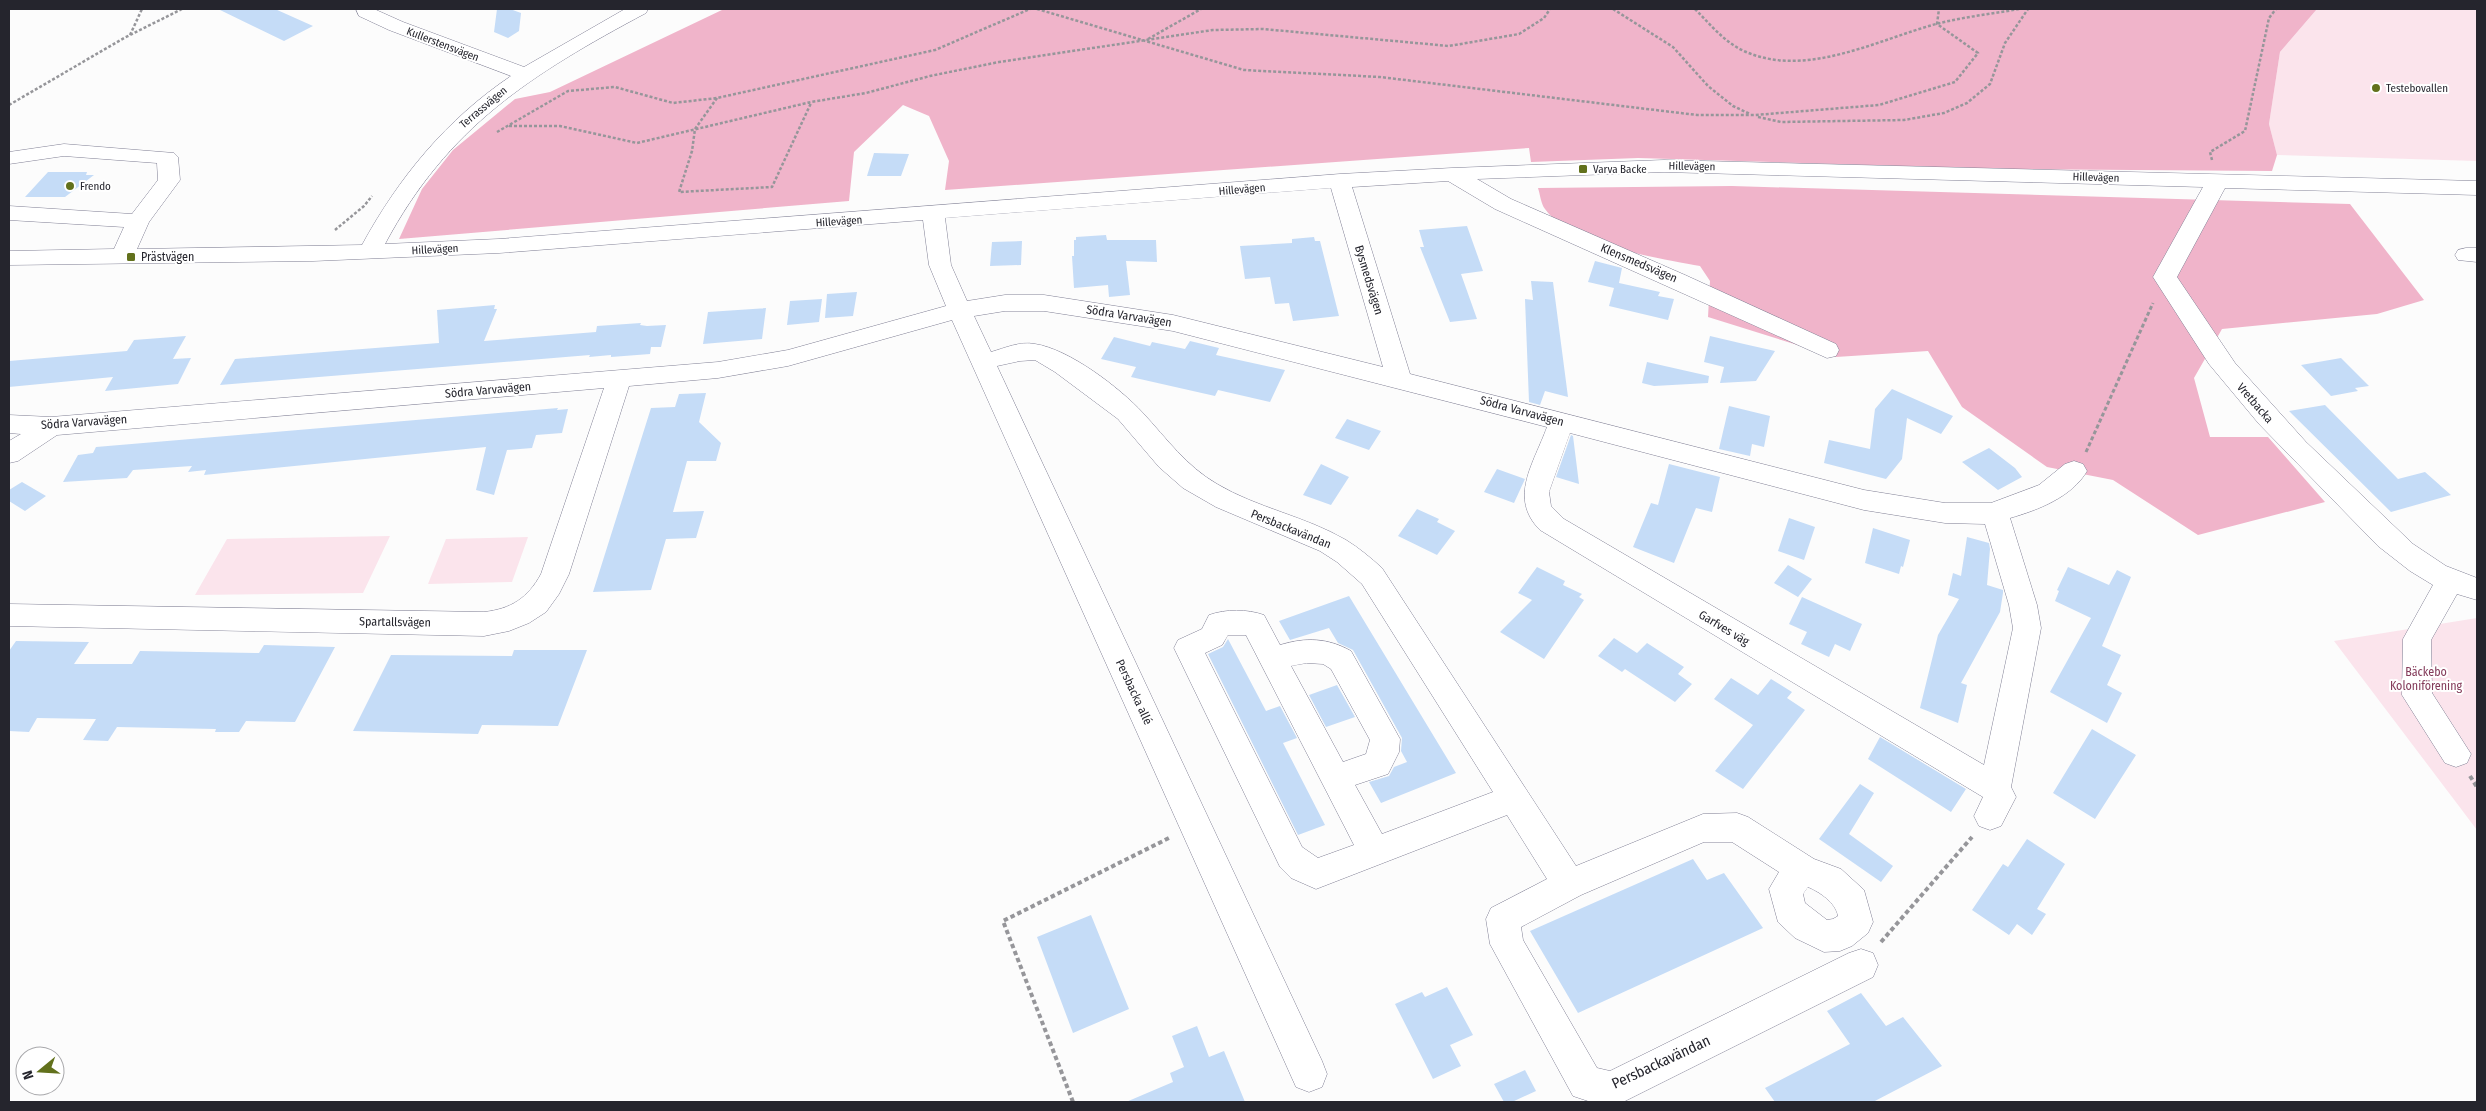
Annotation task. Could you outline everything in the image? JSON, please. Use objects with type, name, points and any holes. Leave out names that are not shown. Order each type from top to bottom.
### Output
[{"type":"street","name":"Kullerstensvägen","points":[[365,9],[366,12],[396,26],[524,74]]},
{"type":"street","name":"Terrassvägen","points":[[369,252],[403,193],[433,154],[470,116],[524,74],[585,37],[639,9]]},
{"type":"street","points":[[9,158],[64,150],[167,157],[169,180],[138,221],[122,258]]},
{"type":"street","name":"Hillevägen","points":[[9,258],[122,258],[369,252],[499,246],[934,214],[1340,181],[1452,174],[1664,166],[2477,188]]},
{"type":"street","name":"Klensmedsvägen","points":[[1452,174],[1503,204],[1677,280],[1827,350]]},
{"type":"street","points":[[2165,276],[2218,180]]},
{"type":"street","name":"Bysmedsvägen","points":[[1340,181],[1398,379]]},
{"type":"street","points":[[9,213],[138,221]]},
{"type":"street","points":[[934,214],[940,265],[960,310]]},
{"type":"street","name":"Vretbacka","points":[[2165,276],[2225,367],[2278,430],[2396,547],[2419,566],[2450,581],[2477,589]]},
{"type":"street","name":"Södra Varvavägen","points":[[9,424],[51,426],[619,379],[757,365],[859,340],[960,310],[1025,302],[1173,323],[1562,421],[1864,500],[1939,513],[1995,512],[2049,492],[2062,484],[2074,471]]},
{"type":"street","name":"Persbacka allé","points":[[960,310],[1309,1074]]},
{"type":"street","name":"Persbackavändan","points":[[983,362],[1024,353],[1042,354],[1118,404],[1135,421],[1159,452],[1198,486],[1232,505],[1329,543],[1357,562],[1372,576],[1569,884]]},
{"type":"street","name":"Spartallsvägen","points":[[9,615],[484,624],[519,616],[545,594],[555,574],[619,379]]},
{"type":"street","name":"Garfves väg","points":[[1562,421],[1536,492],[1536,502],[1544,518],[1993,802]]},
{"type":"street","points":[[9,454],[51,426]]},
{"type":"street","points":[[1993,802],[2027,628],[2023,605],[1995,512]]},
{"type":"street","points":[[2450,581],[2417,639],[2417,695],[2456,754]]},
{"type":"street","points":[[1374,852],[1254,624],[1219,623],[1212,637],[1188,648],[1291,857],[1303,868],[1316,874],[1374,852],[1514,798]]},
{"type":"street","points":[[1272,660],[1296,652],[1329,652],[1341,660],[1384,739],[1384,752],[1377,764],[1334,778]]},
{"type":"street","name":"Persbackavändan","points":[[1803,870],[1736,827],[1703,828],[1569,884],[1503,919],[1507,944],[1586,1083],[1611,1089],[1861,965]]},
{"type":"path","points":[[130,35],[142,9]]},
{"type":"path","points":[[9,105],[130,35],[182,9]]},
{"type":"path","points":[[497,132],[568,91],[615,86],[673,103],[718,98],[935,50],[1030,9]]},
{"type":"path","points":[[1038,9],[1244,70],[1380,77],[1697,115],[1755,115],[1880,105],[1955,82],[1978,53],[1937,24]]},
{"type":"path","points":[[1146,40],[1201,9]]},
{"type":"path","points":[[509,126],[560,126],[636,143],[811,102],[866,93],[930,76],[999,62],[1212,30],[1263,29],[1399,43],[1449,46],[1500,40],[1519,34],[1544,18],[1550,9]]},
{"type":"path","points":[[1613,9],[1673,47],[1708,86],[1733,106],[1751,115],[1781,122],[1904,120],[1944,113],[1967,103],[1990,84],[2005,43],[2028,9]]},
{"type":"path","points":[[1695,9],[1724,39],[1750,54],[1782,60],[1818,58],[1848,52],[1937,24],[2019,9]]},
{"type":"path","points":[[1937,24],[1939,9]]},
{"type":"path","points":[[2218,180],[2210,152],[2245,130],[2269,18],[2276,9]]},
{"type":"path","points":[[718,98],[695,129],[692,151],[679,192],[772,187],[811,102]]},
{"type":"path","points":[[2074,471],[2084,456],[2165,276]]},
{"type":"path","points":[[1861,965],[1993,802]]},
{"type":"path","points":[[1073,1102],[1003,921],[1170,838]]},
{"type":"green space","name":"Testebovallen","points":[[2317,9],[2477,9],[2477,161],[2277,155],[2269,124],[2280,52]]},
{"type":"green space","points":[[390,536],[363,593],[195,595],[227,539]]},
{"type":"green space","points":[[528,537],[512,582],[428,584],[446,539]]},
{"type":"green space","name":"Bäckebo Koloniförening","points":[[2477,618],[2477,830],[2334,641]]},
{"type":"shaded area","points":[[724,9],[2317,9],[2280,52],[2269,124],[2277,155],[2272,171],[1998,169],[1638,158],[1531,162],[1529,148],[945,190],[949,161],[929,116],[903,105],[854,152],[849,201],[399,239],[422,189],[453,150],[515,99],[550,92]]},
{"type":"shaded area","points":[[1732,186],[2350,204],[2424,300],[2377,314],[2222,329],[2194,378],[2210,437],[2268,437],[2325,502],[2198,535],[2113,480],[2047,467],[1962,407],[1928,351],[1836,357],[1708,317],[1710,281],[1700,266],[1616,248],[1574,232],[1557,221],[1545,209],[1538,188]]},
{"type":"building","points":[[218,9],[275,9],[313,26],[284,41]]},
{"type":"building","points":[[497,9],[510,9],[521,13],[519,31],[508,38],[494,32]]},
{"type":"building","points":[[874,153],[909,154],[901,176],[867,176]]},
{"type":"building","points":[[48,172],[87,172],[86,175],[94,175],[65,197],[25,197]]},
{"type":"building","points":[[1467,226],[1483,271],[1461,274],[1477,319],[1450,322],[1420,247],[1424,247],[1419,230]]},
{"type":"building","points":[[1106,235],[1107,240],[1156,240],[1157,262],[1126,261],[1130,295],[1109,297],[1108,285],[1074,288],[1072,256],[1074,256],[1074,240],[1076,240],[1076,237]]},
{"type":"building","points":[[1314,237],[1315,241],[1320,241],[1339,316],[1293,321],[1289,303],[1275,304],[1270,277],[1245,279],[1240,246],[1292,243],[1292,239]]},
{"type":"building","points":[[1022,241],[1021,265],[990,266],[992,242]]},
{"type":"building","points":[[1595,261],[1622,268],[1619,283],[1660,292],[1658,296],[1674,299],[1668,320],[1609,306],[1614,288],[1588,282]]},
{"type":"building","points":[[1531,281],[1553,282],[1568,397],[1545,391],[1540,405],[1529,402],[1525,299],[1533,300]]},
{"type":"building","points":[[857,292],[853,316],[825,318],[827,294]]},
{"type":"building","points":[[822,299],[819,322],[787,325],[790,301]]},
{"type":"building","points":[[495,305],[494,309],[497,309],[484,341],[596,332],[597,326],[641,323],[640,325],[647,326],[666,325],[661,347],[651,347],[650,354],[611,357],[611,355],[589,357],[590,355],[220,385],[235,359],[439,343],[437,310]]},
{"type":"building","points":[[766,308],[762,339],[703,344],[708,312]]},
{"type":"building","points":[[186,336],[173,359],[191,358],[178,384],[105,391],[113,377],[9,387],[9,361],[127,351],[134,340]]},
{"type":"building","points":[[1710,336],[1775,351],[1756,381],[1720,383],[1724,367],[1704,362]]},
{"type":"building","points":[[1114,337],[1150,346],[1152,342],[1185,349],[1190,341],[1219,348],[1216,355],[1285,370],[1270,402],[1218,390],[1215,396],[1131,377],[1136,367],[1101,359]]},
{"type":"building","points":[[2341,358],[2369,386],[2355,388],[2358,391],[2331,396],[2301,365]]},
{"type":"building","points":[[1647,362],[1709,376],[1708,383],[1654,386],[1642,383]]},
{"type":"building","points":[[1892,389],[1953,416],[1941,434],[1907,418],[1902,459],[1886,479],[1824,463],[1829,440],[1870,449],[1875,409]]},
{"type":"building","points":[[706,393],[699,422],[721,443],[716,461],[687,461],[673,512],[704,511],[696,538],[666,539],[651,590],[593,592],[651,408],[675,407],[679,394]]},
{"type":"building","points":[[2325,405],[2398,479],[2425,472],[2451,495],[2391,512],[2289,411]]},
{"type":"building","points":[[1729,406],[1770,416],[1764,447],[1752,444],[1750,456],[1719,449]]},
{"type":"building","points":[[558,408],[557,410],[568,409],[562,433],[536,435],[532,448],[507,450],[494,495],[476,490],[486,447],[204,475],[206,470],[188,472],[192,466],[133,470],[127,478],[63,482],[78,455],[93,453],[96,447]]},
{"type":"building","points":[[1347,419],[1381,431],[1369,450],[1335,438]]},
{"type":"building","points":[[1571,435],[1573,436],[1579,484],[1556,477]]},
{"type":"building","points":[[1989,448],[2015,468],[2022,477],[1998,490],[1962,462]]},
{"type":"building","points":[[1321,464],[1349,477],[1331,505],[1303,495]]},
{"type":"building","points":[[1669,464],[1720,477],[1712,512],[1696,508],[1674,563],[1633,547],[1651,503],[1658,505]]},
{"type":"building","points":[[1497,469],[1525,479],[1514,503],[1484,492]]},
{"type":"building","points":[[22,482],[46,496],[25,511],[9,501],[9,490]]},
{"type":"building","points":[[1417,509],[1439,519],[1437,522],[1455,531],[1437,555],[1398,536]]},
{"type":"building","points":[[1789,518],[1815,527],[1804,560],[1778,551]]},
{"type":"building","points":[[1873,528],[1910,540],[1903,567],[1901,566],[1899,574],[1865,563]]},
{"type":"building","points":[[1967,537],[1989,543],[1987,585],[2003,590],[2003,593],[2000,612],[1961,683],[1967,685],[1958,723],[1920,708],[1938,635],[1959,599],[1948,595],[1953,573],[1961,576]]},
{"type":"building","points":[[1788,565],[1812,579],[1798,597],[1774,583]]},
{"type":"building","points":[[1537,567],[1565,581],[1563,585],[1582,594],[1579,597],[1584,600],[1544,659],[1500,632],[1532,600],[1518,593]]},
{"type":"building","points":[[2068,567],[2109,585],[2117,570],[2131,577],[2102,646],[2121,655],[2107,685],[2122,693],[2107,723],[2050,692],[2091,618],[2055,601],[2059,591],[2057,590]]},
{"type":"building","points":[[1349,596],[1456,773],[1381,803],[1369,782],[1389,776],[1394,767],[1407,762],[1401,751],[1402,738],[1353,650],[1338,643],[1329,628],[1290,640],[1279,621]]},
{"type":"building","points":[[1802,597],[1862,624],[1850,651],[1835,644],[1829,657],[1801,644],[1807,632],[1789,624]]},
{"type":"building","points":[[1614,638],[1637,653],[1647,643],[1684,667],[1678,674],[1692,684],[1675,702],[1625,669],[1622,672],[1598,656]]},
{"type":"building","points":[[1228,639],[1266,711],[1280,706],[1297,738],[1283,743],[1325,825],[1298,835],[1208,654],[1223,647]]},
{"type":"building","points":[[16,641],[89,642],[74,664],[132,664],[140,651],[259,653],[264,645],[335,647],[295,722],[246,721],[239,732],[215,732],[216,729],[117,727],[108,741],[83,740],[96,719],[37,718],[29,732],[9,731],[9,651]]},
{"type":"building","points":[[514,650],[587,650],[558,726],[482,725],[478,734],[353,731],[391,655],[512,656]]},
{"type":"building","points":[[1731,678],[1758,695],[1771,679],[1792,692],[1787,698],[1805,710],[1743,789],[1715,771],[1753,725],[1714,699]]},
{"type":"building","points":[[1337,685],[1355,717],[1326,727],[1309,695]]},
{"type":"building","points":[[2092,729],[2136,755],[2095,819],[2053,793]]},
{"type":"building","points":[[1880,737],[1966,789],[1951,812],[1868,759]]},
{"type":"building","points":[[1860,784],[1874,793],[1849,834],[1893,866],[1881,882],[1819,839]]},
{"type":"building","points":[[2027,839],[2065,864],[2037,909],[2046,914],[2032,935],[2017,924],[2009,935],[1972,910],[2003,864],[2008,867]]},
{"type":"building","points":[[1693,859],[1707,880],[1724,873],[1763,928],[1578,1013],[1530,931]]},
{"type":"building","points":[[1091,915],[1129,1009],[1073,1033],[1037,937]]},
{"type":"building","points":[[1447,987],[1473,1035],[1450,1045],[1461,1066],[1433,1079],[1395,1004],[1422,992],[1425,997]]},
{"type":"building","points":[[1861,993],[1886,1026],[1903,1017],[1942,1066],[1873,1102],[1775,1102],[1765,1088],[1850,1044],[1827,1011]]},
{"type":"building","points":[[1197,1026],[1209,1057],[1224,1051],[1245,1102],[1126,1102],[1173,1082],[1170,1073],[1184,1067],[1172,1036]]},
{"type":"building","points":[[1525,1070],[1536,1091],[1512,1102],[1504,1102],[1494,1084]]},
{"type":"place","name":"Testebovallen","points":[[2376,88]]},
{"type":"place","name":"Varva Backe","points":[[1583,169]]},
{"type":"place","name":"Frendo","points":[[70,186]]},
{"type":"place","name":"Prästvägen","points":[[131,257]]}]
